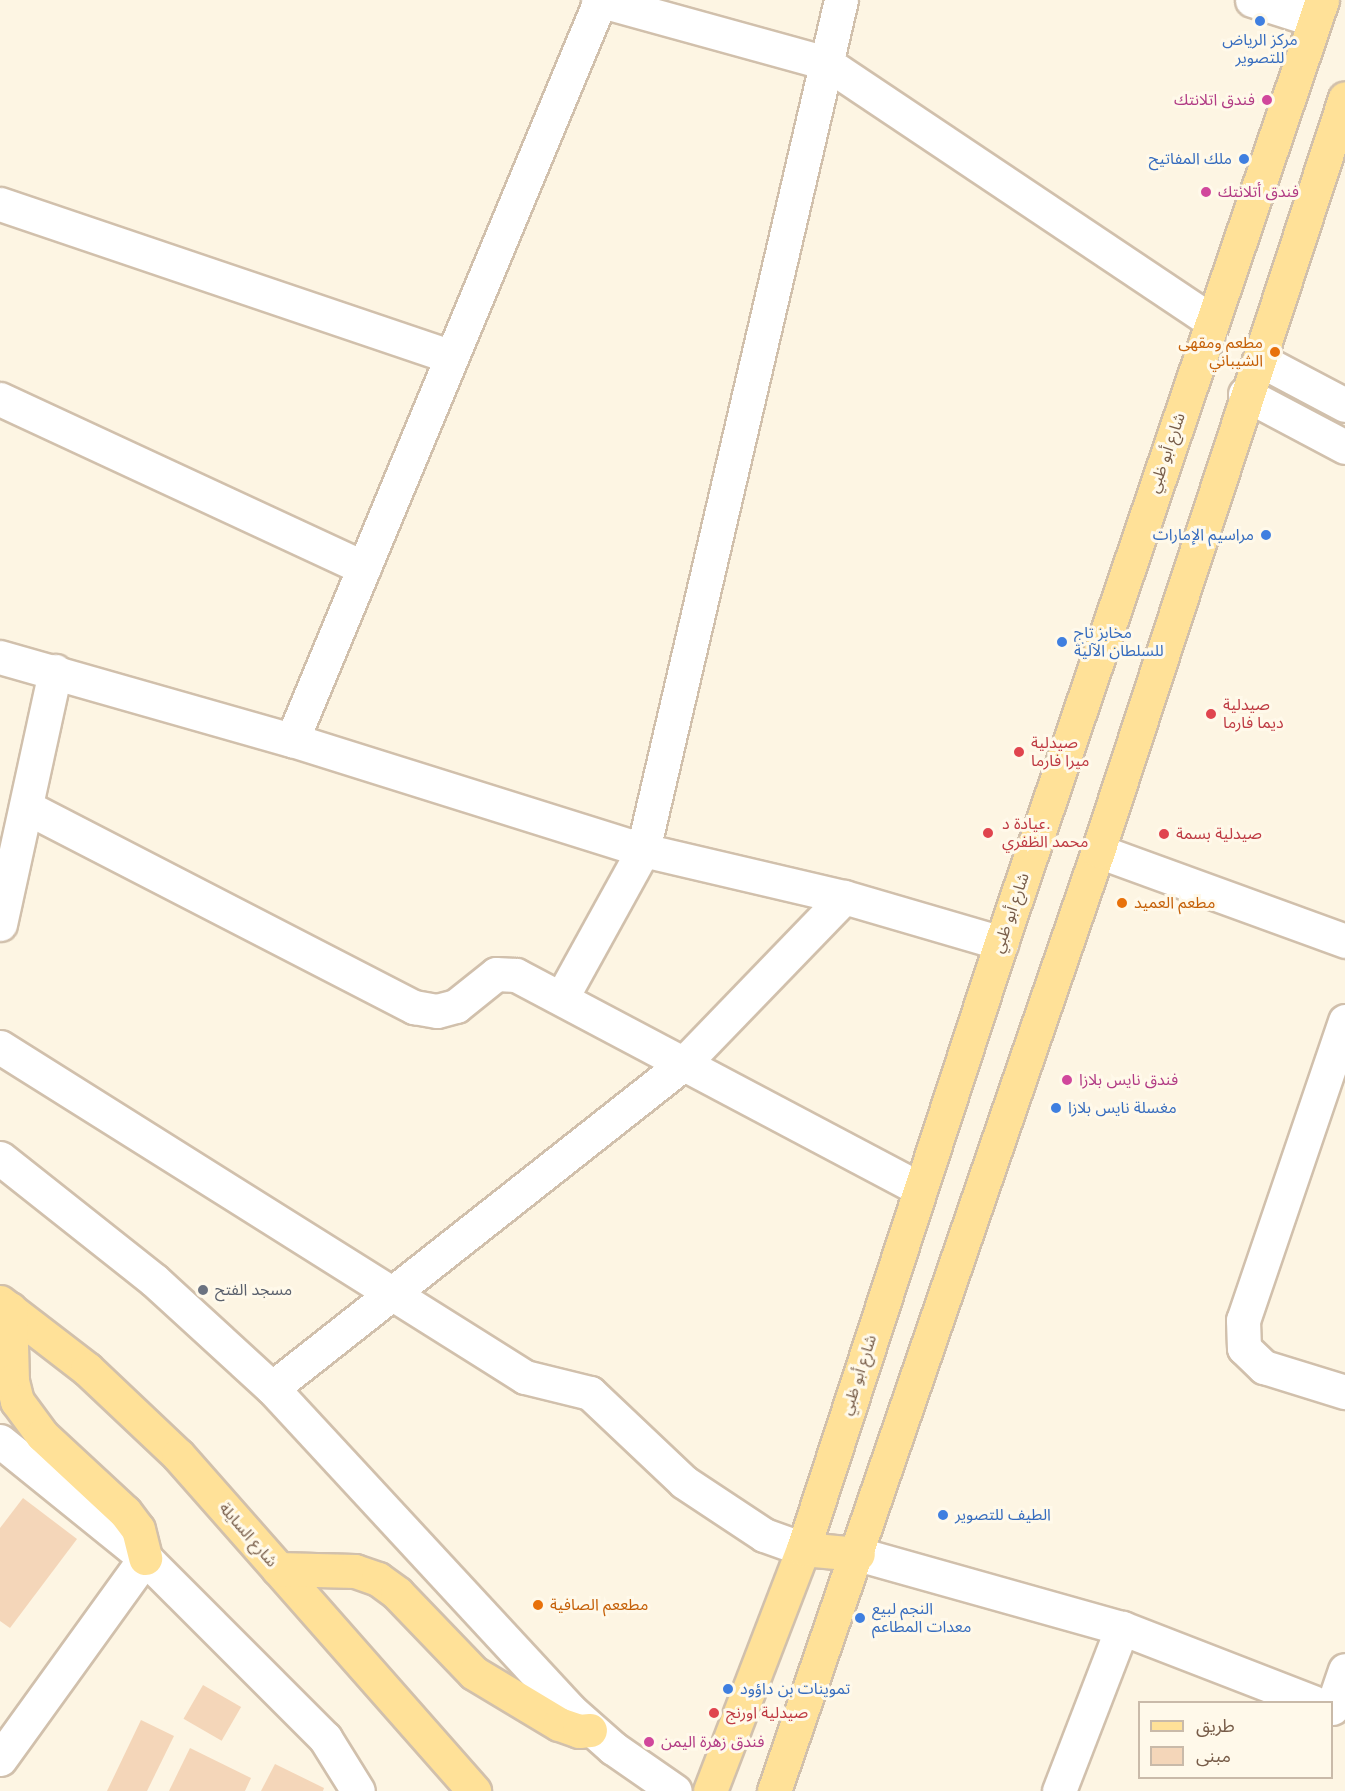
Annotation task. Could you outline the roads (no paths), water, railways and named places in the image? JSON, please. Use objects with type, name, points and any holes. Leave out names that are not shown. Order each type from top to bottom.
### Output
[{"type":"main road","name":"شارع أبو ظبي","points":[[710,1791],[803,1549],[1001,942],[1318,10]]},
{"type":"main road","points":[[774,1791],[858,1554],[1098,851],[1245,394],[1260,360],[1345,98]]},
{"type":"main road","points":[[5,1305],[12,1381],[17,1401],[42,1435],[125,1512],[138,1529],[145,1558]]},
{"type":"main road","name":"شارع السايلة","points":[[5,1305],[87,1369],[178,1455],[474,1791]]},
{"type":"main road","points":[[803,1549],[858,1554]]},
{"type":"main road","points":[[278,1569],[339,1569],[378,1579],[397,1593],[474,1673],[568,1728],[590,1730]]},
{"type":"street","points":[[292,740],[599,0],[826,63],[1212,321]]},
{"type":"street","points":[[562,997],[643,850],[841,0]]},
{"type":"street","points":[[1252,0],[1318,10]]},
{"type":"street","points":[[0,204],[451,357]]},
{"type":"street","points":[[1260,360],[1345,405]]},
{"type":"street","points":[[1245,394],[1345,447]]},
{"type":"street","points":[[0,399],[364,568]]},
{"type":"street","points":[[0,657],[292,740],[643,850],[844,897],[1001,942]]},
{"type":"street","points":[[0,924],[55,671]]},
{"type":"street","points":[[26,807],[414,1007],[437,1011],[456,1006],[496,974],[516,975],[562,997],[683,1064],[919,1188]]},
{"type":"street","points":[[1098,851],[1345,941]]},
{"type":"street","points":[[272,1388],[392,1291],[683,1064],[844,897]]},
{"type":"street","points":[[1345,1021],[1243,1320],[1244,1348],[1264,1367],[1345,1392]]},
{"type":"street","points":[[0,1047],[392,1291],[525,1377],[590,1393],[684,1482],[764,1535],[803,1549]]},
{"type":"street","points":[[0,1158],[154,1280],[272,1388],[590,1730],[675,1791]]},
{"type":"street","points":[[0,1441],[145,1558],[325,1738],[358,1791]]},
{"type":"street","points":[[858,1554],[1122,1628],[1310,1701]]},
{"type":"street","points":[[0,1759],[145,1558]]},
{"type":"street","points":[[1059,1791],[1122,1628]]},
{"type":"street","points":[[1333,1706],[1345,1671]]},
{"type":"place","name":"مركز الرياض للتصوير","points":[[1260,21]]},
{"type":"place","name":"فندق اتلانتك","points":[[1267,100]]},
{"type":"place","name":"ملك المفاتيح","points":[[1244,159]]},
{"type":"place","name":"فندق أتلانتك","points":[[1206,192]]},
{"type":"place","name":"مطعم ومقهى الشيباني","points":[[1275,352]]},
{"type":"place","name":"مراسيم الإمارات","points":[[1266,535]]},
{"type":"place","name":"مخابز تاج للسلطان الآلية","points":[[1062,642]]},
{"type":"place","name":"صيدلية ديما فارما","points":[[1211,714]]},
{"type":"place","name":"صيدلية ميرا فارما","points":[[1019,752]]},
{"type":"place","name":"عيادة د. محمد الظفري","points":[[988,833]]},
{"type":"place","name":"صيدلية بسمة","points":[[1164,834]]},
{"type":"place","name":"مطعم العميد","points":[[1122,903]]},
{"type":"place","name":"فندق نايس بلازا","points":[[1067,1080]]},
{"type":"place","name":"مغسلة نايس بلازا","points":[[1056,1108]]},
{"type":"place","name":"مسجد الفتح","points":[[203,1290]]},
{"type":"place","name":"الطيف للتصوير","points":[[943,1515]]},
{"type":"place","name":"مطععم الصافية","points":[[538,1605]]},
{"type":"place","name":"النجم لبيع معدات المطاعم","points":[[860,1618]]},
{"type":"place","name":"تموينات بن داؤود","points":[[728,1689]]},
{"type":"place","name":"صيدلية اورنج","points":[[714,1713]]},
{"type":"place","name":"فندق زهرة اليمن","points":[[649,1742]]}]
